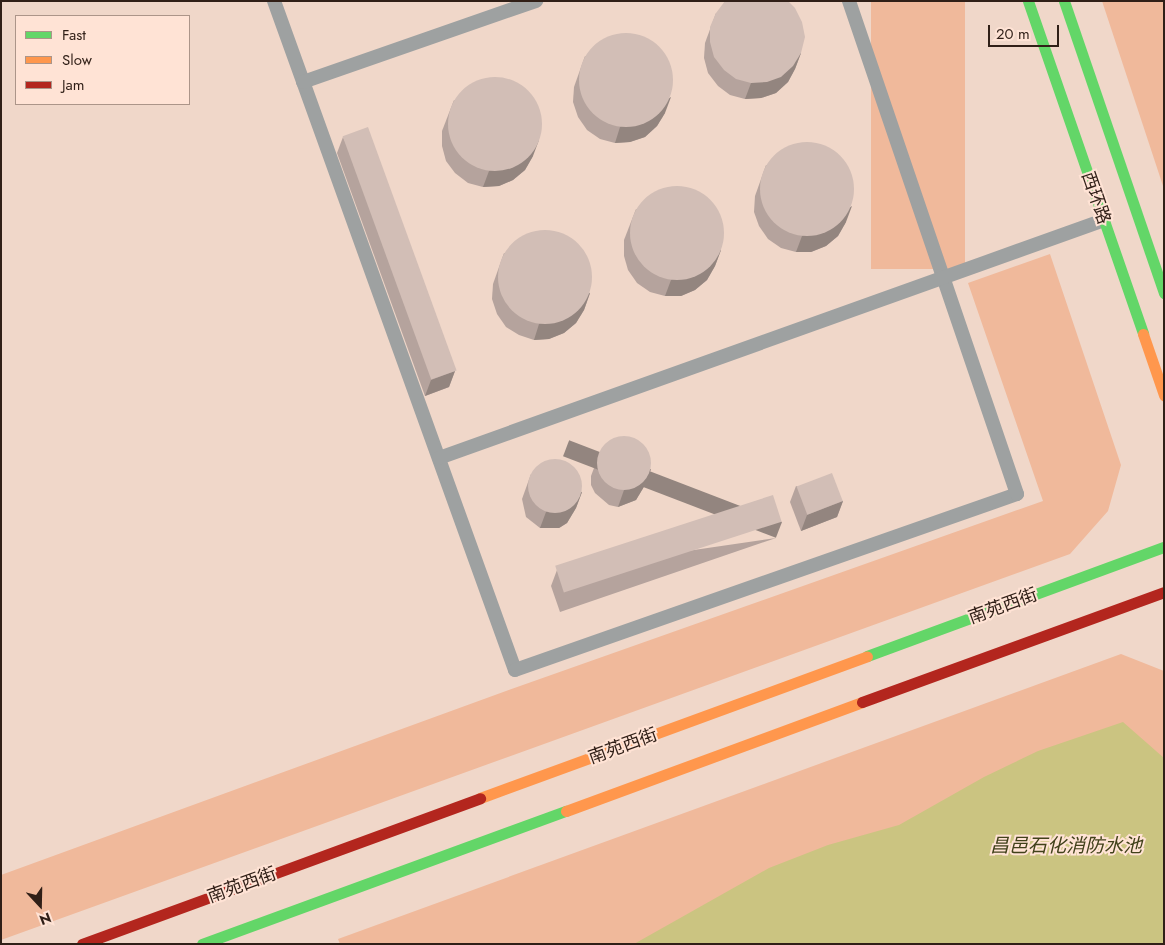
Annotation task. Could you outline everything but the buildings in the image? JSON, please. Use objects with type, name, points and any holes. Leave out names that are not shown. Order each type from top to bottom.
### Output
[{"type":"main road","name":"西环路","points":[[1028,1],[1164,395]]},
{"type":"main road","name":"西环路","points":[[1064,1],[1164,293]]},
{"type":"main road","name":"南苑西街","points":[[82,944],[1164,547]]},
{"type":"main road","points":[[202,944],[1164,592]]},
{"type":"lane","points":[[274,1],[515,670],[1017,494],[849,1]]},
{"type":"lane","points":[[303,82],[536,1]]},
{"type":"lane","points":[[439,458],[1104,220]]},
{"type":"shaded area","points":[[871,1],[965,1],[965,269],[871,269]]},
{"type":"shaded area","points":[[1102,1],[1164,1],[1164,189]]},
{"type":"shaded area","points":[[1050,254],[1121,465],[1108,511],[1070,554],[1,940],[1,875],[506,691],[1043,501],[968,283]]},
{"type":"shaded area","points":[[1121,654],[1164,671],[1164,944],[340,944],[338,939]]},
{"type":"water","name":"昌邑石化消防水池","points":[[1123,722],[1164,758],[1164,944],[634,944],[769,868],[828,845],[899,825],[984,777],[1038,751]]},
{"type":"traffic: fast","points":[[1028,1],[1143,334]]},
{"type":"traffic: fast","points":[[1064,1],[1164,293]]},
{"type":"traffic: fast","points":[[867,656],[1164,547]]},
{"type":"traffic: fast","points":[[202,944],[566,811]]},
{"type":"traffic: slow","points":[[1143,334],[1164,395]]},
{"type":"traffic: slow","points":[[480,798],[867,656]]},
{"type":"traffic: slow","points":[[566,811],[862,702]]},
{"type":"traffic: jam","points":[[862,702],[1164,592]]},
{"type":"traffic: jam","points":[[82,944],[480,798]]}]
